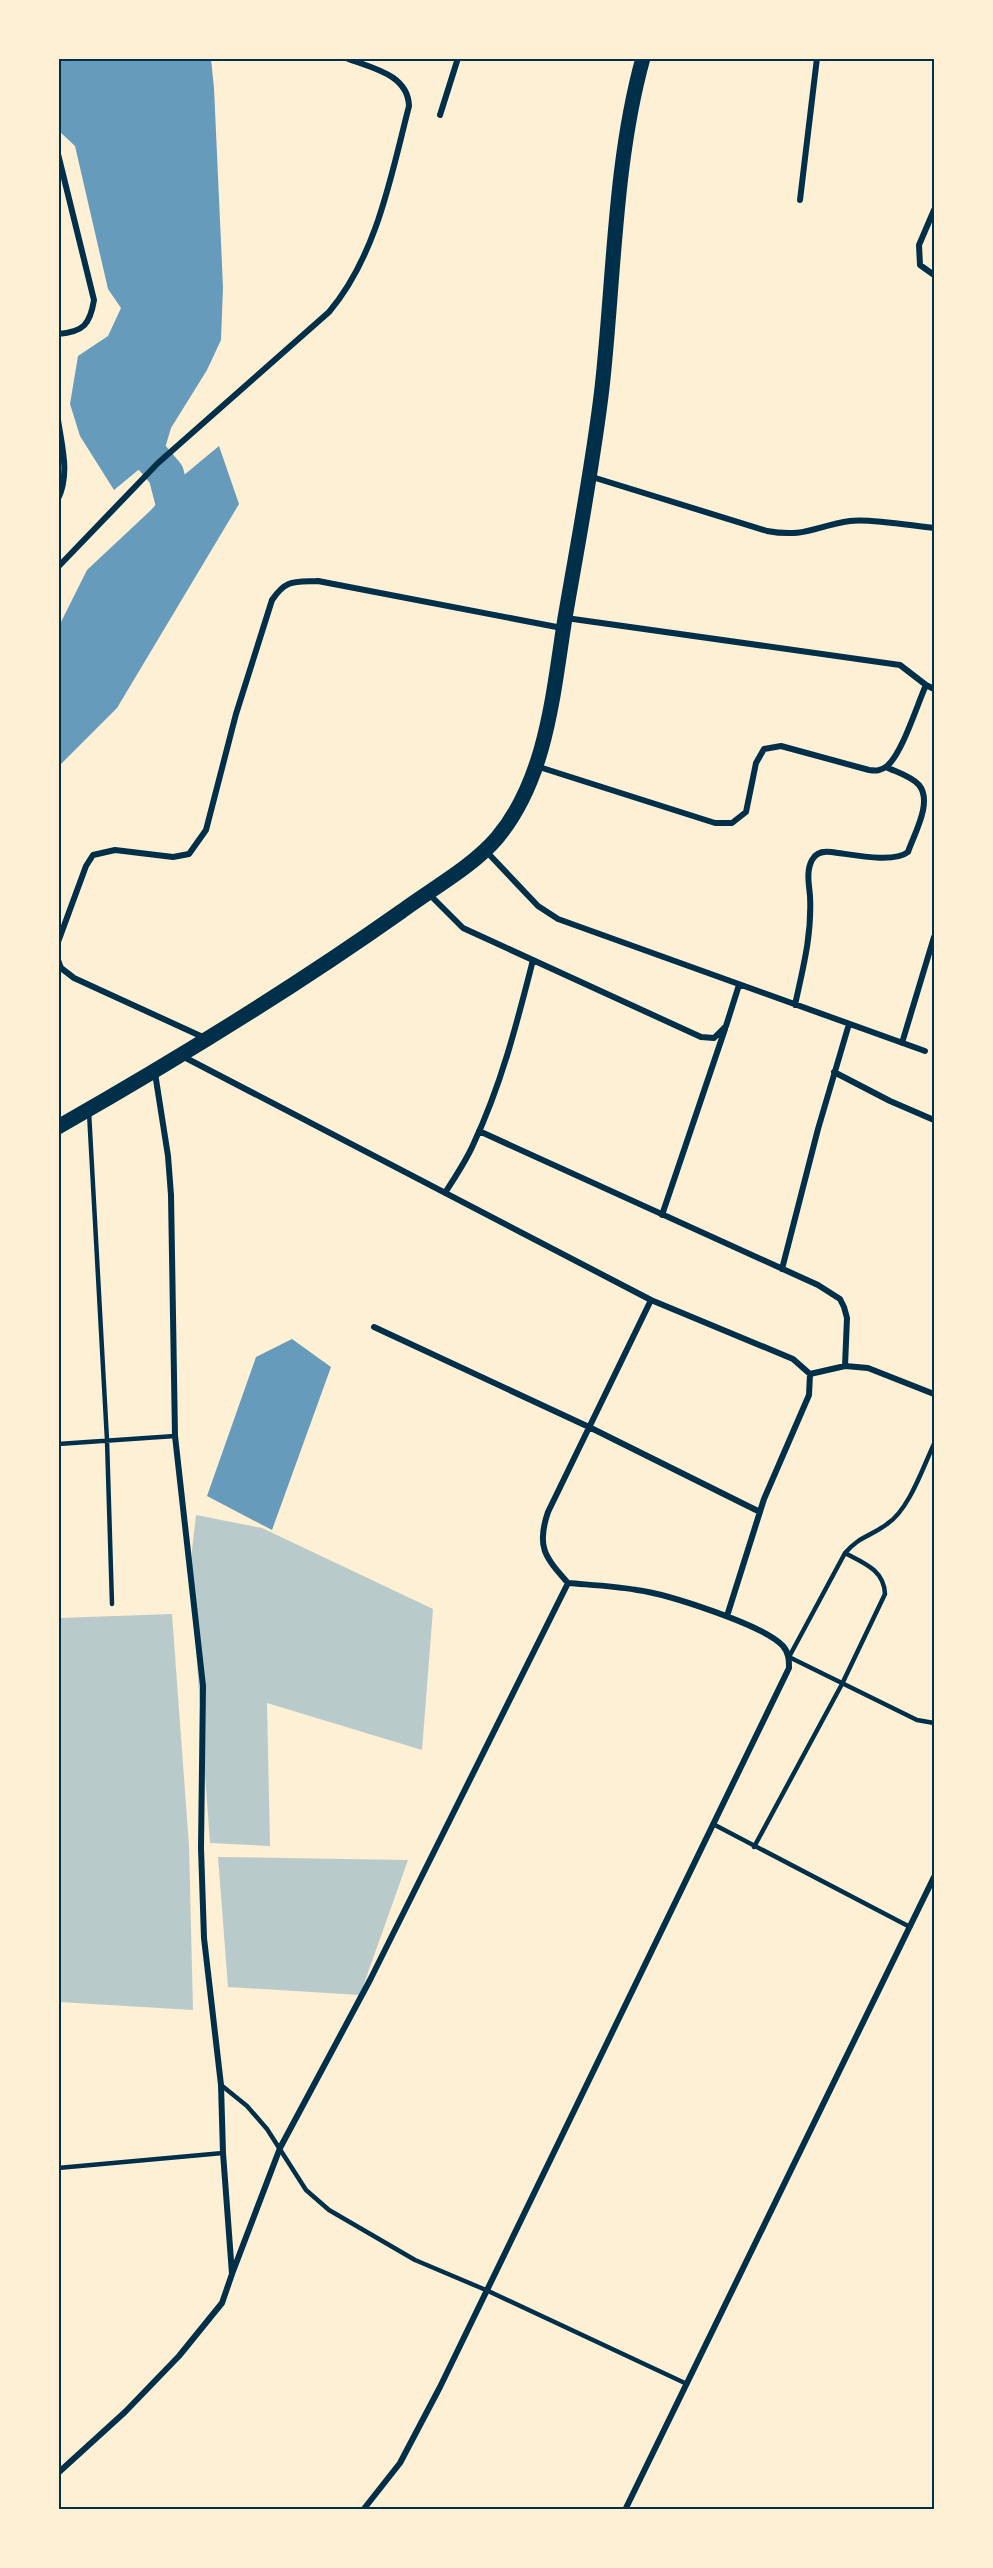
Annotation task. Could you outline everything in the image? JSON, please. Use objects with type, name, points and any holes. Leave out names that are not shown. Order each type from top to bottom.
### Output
[{"type":"main road","points":[[58,1127],[180,1055],[377,928],[484,849],[495,839],[524,798],[536,766],[549,711],[589,476],[602,389],[629,122],[644,58]]},
{"type":"street","points":[[58,567],[158,463],[329,312],[343,296],[386,199],[409,106],[409,96],[397,78],[346,58]]},
{"type":"street","points":[[440,115],[458,58]]},
{"type":"street","points":[[800,200],[817,58]]},
{"type":"street","points":[[58,154],[94,300],[91,319],[81,329],[58,334]]},
{"type":"street","points":[[934,210],[919,245],[920,265],[934,275]]},
{"type":"street","points":[[58,420],[66,472],[64,487],[58,499]]},
{"type":"street","points":[[589,476],[767,531],[788,534],[810,532],[852,520],[934,528]]},
{"type":"street","points":[[58,942],[86,866],[93,855],[115,850],[174,857],[189,854],[199,843],[207,830],[236,714],[272,600],[281,587],[294,582],[318,581],[564,623],[900,665],[934,689]]},
{"type":"street","points":[[536,766],[715,823],[732,823],[746,812],[756,763],[764,749],[781,746],[869,770],[876,771],[886,767],[895,756],[926,685]]},
{"type":"street","points":[[795,1005],[808,946],[811,921],[808,870],[813,858],[825,851],[884,857],[896,857],[908,852],[924,805],[923,794],[919,784],[886,767]]},
{"type":"street","points":[[484,849],[532,900],[558,919],[925,1051]]},
{"type":"street","points":[[427,892],[463,928],[701,1038],[714,1038],[726,1026]]},
{"type":"street","points":[[902,1043],[934,937]]},
{"type":"street","points":[[58,960],[61,968],[74,978],[206,1038]]},
{"type":"street","points":[[445,1193],[479,1131],[510,1047],[533,960]]},
{"type":"street","points":[[662,1215],[739,985]]},
{"type":"street","points":[[782,1269],[834,1072],[849,1024]]},
{"type":"street","points":[[180,1055],[651,1300],[793,1359],[810,1374]]},
{"type":"street","points":[[154,1069],[168,1156],[171,1195],[175,1436],[203,1686],[201,1848],[204,1938],[221,2085],[223,2153],[232,2274]]},
{"type":"street","points":[[834,1072],[890,1101],[934,1120]]},
{"type":"street","points":[[479,1131],[818,1285],[840,1299],[847,1318],[845,1366]]},
{"type":"street","points":[[363,2510],[400,2463],[789,1668],[789,1657],[783,1646],[727,1616],[638,1590],[568,1583],[548,1561],[543,1550],[541,1531],[548,1512],[651,1300]]},
{"type":"street","points":[[374,1328],[589,1427],[760,1512]]},
{"type":"street","points":[[810,1374],[845,1366],[868,1368],[934,1394]]},
{"type":"street","points":[[727,1616],[760,1512],[809,1395],[810,1374]]},
{"type":"street","points":[[58,2473],[126,2412],[179,2355],[222,2303],[280,2148],[370,1980],[568,1583]]},
{"type":"street","points":[[625,2510],[934,1877]]},
{"type":"lane","points":[[89,1110],[107,1440],[112,1604]]},
{"type":"lane","points":[[58,1444],[175,1436]]},
{"type":"lane","points":[[934,1444],[905,1504],[889,1524],[857,1540],[845,1553],[789,1657],[916,1720],[934,1723]]},
{"type":"lane","points":[[754,1846],[842,1684],[885,1594],[885,1582],[877,1571],[845,1553]]},
{"type":"lane","points":[[713,1824],[910,1927]]},
{"type":"lane","points":[[221,2085],[247,2106],[280,2148],[306,2190],[328,2210],[415,2260],[486,2290],[687,2384]]},
{"type":"lane","points":[[58,2168],[223,2153]]},
{"type":"shaded area","points":[[196,1515],[262,1528],[433,1609],[422,1750],[267,1703],[270,1846],[210,1843],[190,1568]]},
{"type":"shaded area","points":[[172,1614],[189,1846],[193,2010],[59,2002],[59,1618]]},
{"type":"shaded area","points":[[218,1857],[408,1860],[360,1995],[228,1987]]},
{"type":"water","points":[[59,58],[211,59],[223,287],[221,340],[207,370],[171,428],[165,448],[114,490],[80,436],[70,404],[78,356],[108,336],[121,308],[108,289],[75,146],[59,131]]},
{"type":"water","points":[[219,446],[239,504],[117,708],[59,766],[59,626],[87,570],[151,510],[178,480]]},
{"type":"water","points":[[292,1339],[331,1367],[272,1530],[207,1496],[256,1357]]},
{"type":"waterway","points":[[129,415],[137,440],[166,474],[175,509],[173,536]]}]
